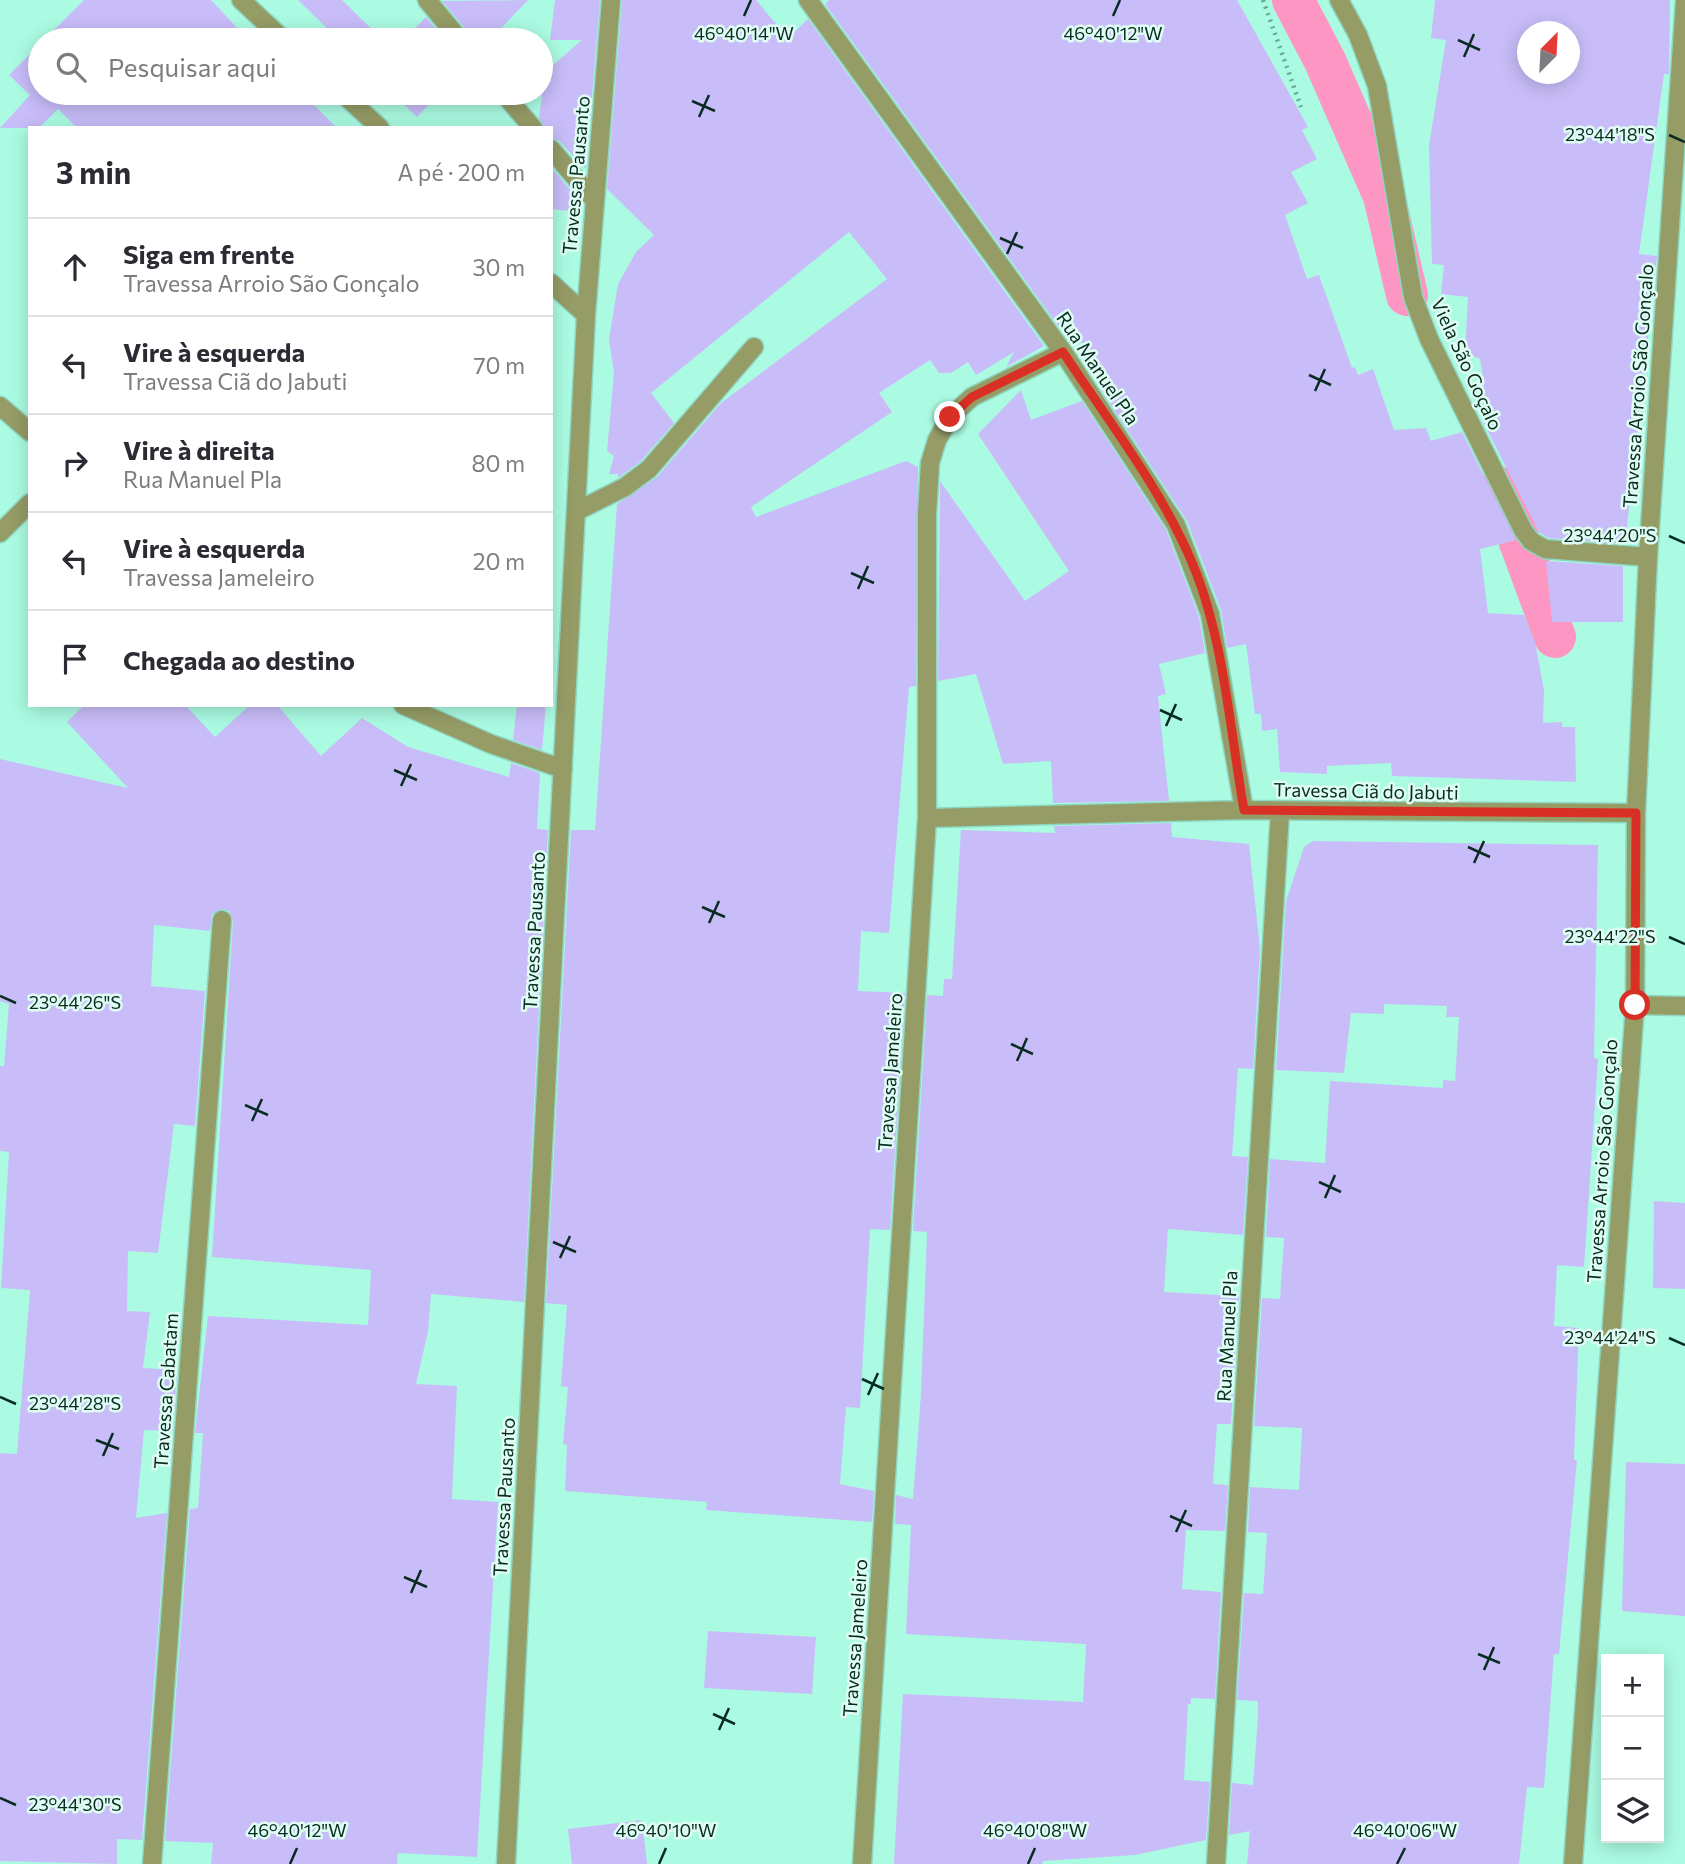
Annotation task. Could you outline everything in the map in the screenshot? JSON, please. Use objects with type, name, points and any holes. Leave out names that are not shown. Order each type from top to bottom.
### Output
[{"type":"street","points":[[241,0],[271,28]]},
{"type":"street","points":[[427,0],[450,28]]},
{"type":"street","name":"Travessa Pausanto","points":[[506,1864],[586,315],[611,0]]},
{"type":"street","name":"Rua Manuel Pla","points":[[808,0],[1063,352],[1176,525],[1194,566],[1210,614],[1244,810]]},
{"type":"street","name":"Viela São Goçalo","points":[[1339,0],[1358,35],[1377,86],[1413,297],[1429,339],[1522,530],[1531,541],[1545,548],[1648,557]]},
{"type":"street","name":"Travessa Arroio São Gonçalo","points":[[1573,1864],[1635,1005],[1636,813],[1648,557],[1685,0]]},
{"type":"street","points":[[355,105],[378,126]]},
{"type":"street","points":[[513,105],[531,126]]},
{"type":"street","points":[[553,151],[595,201]]},
{"type":"street","points":[[553,285],[586,315]]},
{"type":"street","points":[[577,511],[625,486],[649,469],[754,347]]},
{"type":"street","name":"Travessa Jameleiro","points":[[862,1864],[927,818],[927,515],[930,463],[937,440],[950,417],[972,397],[1063,352]]},
{"type":"street","points":[[0,406],[28,430]]},
{"type":"street","points":[[0,533],[28,505]]},
{"type":"street","points":[[408,707],[492,744],[563,769]]},
{"type":"street","name":"Travessa Ciã do Jabuti","points":[[927,818],[1244,810],[1636,813]]},
{"type":"street","name":"Rua Manuel Pla","points":[[1216,1864],[1280,811]]},
{"type":"street","name":"Travessa Cabatam","points":[[152,1864],[222,920]]},
{"type":"street","points":[[1635,1005],[1685,1006]]},
{"type":"path","points":[[1263,0],[1301,107]]},
{"type":"building","points":[[84,0],[211,0],[237,28],[56,28]]},
{"type":"building","points":[[298,0],[342,0],[371,28],[327,28]]},
{"type":"building","points":[[528,0],[501,28],[465,28],[442,1]]},
{"type":"building","points":[[555,0],[600,0],[586,169],[559,141],[553,139],[553,126],[543,126],[539,118],[541,105],[553,105],[553,65],[582,40],[553,40]]},
{"type":"building","points":[[622,0],[756,0],[788,38],[808,19],[1044,346],[1006,367],[1014,352],[976,375],[968,362],[951,373],[939,373],[930,360],[879,393],[892,412],[751,507],[756,517],[906,461],[918,467],[916,686],[909,687],[889,933],[861,931],[858,991],[905,993],[890,1230],[870,1229],[860,1408],[846,1407],[840,1484],[874,1491],[872,1522],[706,1510],[707,1502],[565,1491],[567,1445],[563,1444],[568,1387],[561,1386],[567,1305],[546,1303],[571,830],[595,830],[617,504],[657,477],[721,403],[887,279],[849,232],[651,393],[674,423],[641,461],[618,478],[618,474],[609,474],[614,456],[607,451],[614,373],[609,339],[618,284],[636,252],[654,235],[607,189]]},
{"type":"building","points":[[829,0],[1237,0],[1308,127],[1302,130],[1317,159],[1291,172],[1308,203],[1285,215],[1307,279],[1319,275],[1352,368],[1355,367],[1358,375],[1373,369],[1394,430],[1426,428],[1431,441],[1462,432],[1516,540],[1480,549],[1488,613],[1524,615],[1535,642],[1544,690],[1543,723],[1562,722],[1562,727],[1575,727],[1576,782],[1392,776],[1391,763],[1327,766],[1327,774],[1280,772],[1277,729],[1262,731],[1261,714],[1255,714],[1246,644],[1227,648],[1221,610],[1187,521],[1103,393],[1075,328],[1064,334],[825,4]]},
{"type":"building","points":[[1435,0],[1670,0],[1669,74],[1664,74],[1639,254],[1657,256],[1625,544],[1548,538],[1539,532],[1482,420],[1484,382],[1480,359],[1465,352],[1468,297],[1441,294],[1444,265],[1432,264],[1429,145],[1446,40],[1431,38]]},
{"type":"building","points":[[426,17],[435,28],[415,28]]},
{"type":"building","points":[[28,56],[28,93],[9,75]]},
{"type":"building","points":[[28,97],[28,105],[314,105],[335,126],[75,126],[58,109],[41,126],[0,128]]},
{"type":"building","points":[[404,105],[428,105],[417,117]]},
{"type":"building","points":[[553,169],[572,192],[569,211],[553,209]]},
{"type":"building","points":[[1021,390],[1031,420],[1082,401],[1166,530],[1199,617],[1205,653],[1159,664],[1166,694],[1158,696],[1169,801],[1053,803],[1051,761],[1003,764],[976,674],[938,681],[940,481],[1025,601],[1069,571],[978,434]]},
{"type":"building","points":[[1546,561],[1623,566],[1623,622],[1552,622]]},
{"type":"building","points":[[82,707],[187,707],[215,737],[248,707],[279,707],[321,756],[362,718],[408,747],[509,777],[511,763],[540,773],[537,829],[548,830],[524,1302],[431,1294],[428,1331],[416,1384],[457,1386],[452,1499],[498,1502],[477,1857],[398,1853],[397,1864],[211,1864],[213,1843],[165,1841],[190,1509],[198,1508],[203,1433],[195,1433],[208,1316],[368,1325],[371,1270],[212,1257],[233,921],[229,911],[222,909],[212,914],[210,931],[154,925],[151,986],[205,991],[195,1126],[174,1124],[158,1253],[128,1251],[127,1311],[150,1312],[143,1368],[177,1370],[173,1431],[144,1430],[136,1518],[167,1513],[142,1840],[117,1839],[117,1864],[0,1861],[0,1453],[17,1454],[30,1290],[1,1288],[9,1152],[0,1151],[0,1066],[4,1066],[9,1004],[0,1001],[0,759],[128,788],[67,722]]},
{"type":"building","points":[[517,707],[546,707],[542,750],[513,740]]},
{"type":"building","points":[[1171,823],[1172,837],[1249,844],[1260,949],[1253,1069],[1238,1068],[1232,1156],[1248,1157],[1243,1235],[1168,1229],[1164,1292],[1239,1296],[1231,1424],[1217,1424],[1213,1484],[1228,1485],[1225,1531],[1186,1530],[1182,1589],[1221,1592],[1215,1699],[1191,1698],[1191,1704],[1188,1704],[1184,1780],[1210,1782],[1206,1840],[1135,1855],[1043,1861],[1042,1864],[894,1864],[903,1694],[1083,1702],[1086,1644],[906,1634],[911,1525],[895,1524],[896,1495],[913,1499],[921,1394],[927,1232],[913,1231],[927,995],[943,996],[944,979],[952,979],[961,830],[1055,833],[1054,826]]},
{"type":"building","points":[[1313,841],[1598,845],[1594,1058],[1598,1059],[1584,1267],[1557,1265],[1554,1326],[1579,1328],[1574,1460],[1577,1460],[1559,1654],[1554,1654],[1544,1788],[1527,1787],[1519,1864],[1247,1864],[1250,1831],[1229,1835],[1232,1783],[1253,1785],[1258,1717],[1258,1701],[1237,1700],[1244,1593],[1263,1594],[1267,1533],[1248,1532],[1250,1487],[1299,1490],[1302,1428],[1254,1426],[1262,1298],[1280,1299],[1284,1238],[1266,1237],[1270,1159],[1325,1163],[1330,1081],[1443,1088],[1443,1080],[1455,1081],[1459,1017],[1446,1017],[1447,1006],[1384,1004],[1384,1014],[1351,1013],[1344,1073],[1276,1070],[1286,901],[1304,847]]},
{"type":"building","points":[[1654,1201],[1685,1203],[1685,1289],[1653,1288]]},
{"type":"building","points":[[1626,1462],[1685,1464],[1685,1616],[1622,1611]]},
{"type":"building","points":[[708,1631],[816,1637],[812,1694],[704,1688]]},
{"type":"building","points":[[642,1820],[647,1864],[572,1864],[568,1829]]},
{"type":"waterway","points":[[1293,0],[1325,61],[1384,196],[1407,295]]},
{"type":"waterway","points":[[1500,488],[1555,637]]},
{"type":"route","points":[[950,417],[972,397],[1063,352],[1176,525],[1194,566],[1210,614],[1244,810],[1636,813],[1635,1005]]}]
